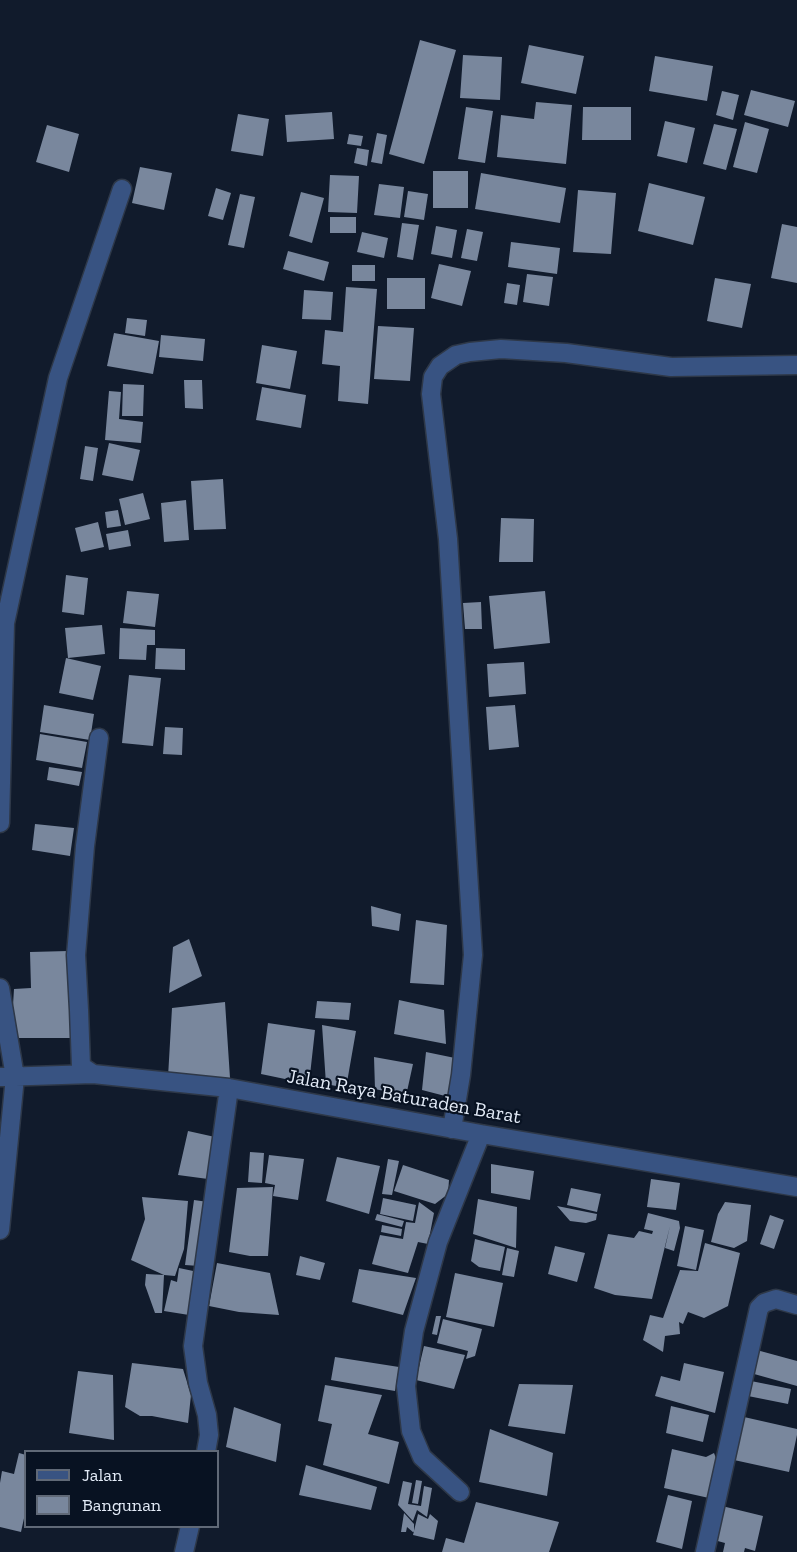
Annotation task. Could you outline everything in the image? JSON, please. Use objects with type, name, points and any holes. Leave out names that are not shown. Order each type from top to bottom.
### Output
[{"type":"street","points":[[0,824],[5,623],[58,378],[122,189]]},
{"type":"street","points":[[452,1129],[461,1075],[473,955],[448,539],[431,394],[433,377],[440,366],[456,355],[501,349],[566,353],[671,367],[797,365]]},
{"type":"street","points":[[93,1074],[81,1066],[76,955],[85,846],[99,738]]},
{"type":"street","points":[[0,988],[8,1077],[0,1230]]},
{"type":"street","name":"Jalan Raya Baturaden Barat","points":[[8,1077],[93,1074],[229,1088],[452,1129],[797,1187]]},
{"type":"street","points":[[206,1450],[209,1435],[207,1415],[198,1383],[193,1346],[229,1088]]},
{"type":"street","points":[[460,1492],[422,1457],[411,1431],[406,1386],[414,1331],[438,1242],[481,1134]]},
{"type":"street","points":[[705,1552],[759,1308],[764,1303],[776,1299],[797,1305]]},
{"type":"street","points":[[184,1552],[190,1528]]},
{"type":"building","points":[[420,40],[456,50],[424,164],[389,154]]},
{"type":"building","points":[[529,45],[584,56],[576,94],[521,83]]},
{"type":"building","points":[[463,55],[502,57],[500,100],[460,98]]},
{"type":"building","points":[[655,56],[713,66],[707,101],[649,91]]},
{"type":"building","points":[[751,90],[795,101],[788,127],[744,115]]},
{"type":"building","points":[[722,91],[739,95],[733,120],[716,115]]},
{"type":"building","points":[[536,102],[572,105],[566,164],[497,157],[501,115],[534,119]]},
{"type":"building","points":[[466,107],[493,111],[485,163],[458,159]]},
{"type":"building","points":[[583,107],[631,107],[631,140],[582,140]]},
{"type":"building","points":[[332,112],[334,139],[287,142],[285,115]]},
{"type":"building","points":[[238,114],[269,119],[263,156],[231,151]]},
{"type":"building","points":[[665,121],[695,128],[687,163],[657,156]]},
{"type":"building","points":[[745,122],[769,129],[757,173],[733,167]]},
{"type":"building","points":[[714,124],[737,129],[726,170],[703,164]]},
{"type":"building","points":[[47,125],[79,134],[69,172],[36,162]]},
{"type":"building","points":[[377,133],[387,135],[382,164],[371,162]]},
{"type":"building","points":[[349,134],[363,136],[361,146],[347,144]]},
{"type":"building","points":[[357,148],[369,150],[367,166],[354,163]]},
{"type":"building","points":[[140,167],[172,173],[164,210],[132,203]]},
{"type":"building","points":[[433,171],[468,171],[468,208],[433,208]]},
{"type":"building","points":[[481,173],[566,188],[560,223],[475,209]]},
{"type":"building","points":[[330,175],[359,176],[357,213],[328,212]]},
{"type":"building","points":[[649,183],[705,197],[693,245],[638,231]]},
{"type":"building","points":[[379,184],[404,187],[400,218],[374,215]]},
{"type":"building","points":[[216,188],[231,193],[223,220],[208,216]]},
{"type":"building","points":[[578,190],[616,193],[611,254],[573,252]]},
{"type":"building","points":[[408,191],[428,194],[424,220],[404,217]]},
{"type":"building","points":[[301,192],[324,198],[312,243],[289,236]]},
{"type":"building","points":[[240,194],[255,197],[244,248],[228,245]]},
{"type":"building","points":[[330,217],[356,217],[356,233],[330,233]]},
{"type":"building","points":[[402,223],[419,225],[413,260],[397,257]]},
{"type":"building","points":[[782,224],[797,227],[797,283],[771,278]]},
{"type":"building","points":[[436,226],[457,230],[452,258],[431,254]]},
{"type":"building","points":[[467,229],[483,232],[477,261],[461,258]]},
{"type":"building","points":[[362,232],[388,238],[384,258],[357,252]]},
{"type":"building","points":[[511,242],[560,248],[557,274],[508,267]]},
{"type":"building","points":[[288,251],[329,262],[324,281],[283,269]]},
{"type":"building","points":[[439,264],[471,271],[462,306],[431,298]]},
{"type":"building","points":[[352,265],[375,265],[375,281],[352,281]]},
{"type":"building","points":[[527,274],[553,277],[549,306],[523,302]]},
{"type":"building","points":[[387,278],[425,278],[425,309],[387,309]]},
{"type":"building","points":[[715,278],[751,284],[742,328],[707,321]]},
{"type":"building","points":[[507,283],[520,285],[517,305],[504,303]]},
{"type":"building","points":[[346,287],[377,289],[368,404],[338,401],[340,366],[322,364],[325,330],[343,332]]},
{"type":"building","points":[[304,290],[333,292],[331,320],[302,319]]},
{"type":"building","points":[[127,318],[147,320],[145,336],[125,333]]},
{"type":"building","points":[[378,326],[414,328],[410,381],[374,379]]},
{"type":"building","points":[[114,333],[159,341],[153,374],[107,366]]},
{"type":"building","points":[[161,335],[205,339],[203,361],[159,357]]},
{"type":"building","points":[[262,345],[297,351],[290,389],[256,383]]},
{"type":"building","points":[[184,380],[202,380],[203,409],[185,408]]},
{"type":"building","points":[[123,384],[144,385],[143,416],[122,416]]},
{"type":"building","points":[[262,387],[306,395],[301,428],[256,420]]},
{"type":"building","points":[[109,391],[121,392],[119,419],[143,422],[141,443],[105,440]]},
{"type":"building","points":[[109,443],[140,450],[133,481],[102,475]]},
{"type":"building","points":[[85,446],[98,448],[93,481],[80,479]]},
{"type":"building","points":[[223,479],[226,529],[194,530],[191,481]]},
{"type":"building","points":[[143,493],[150,519],[125,525],[119,499]]},
{"type":"building","points":[[186,500],[189,540],[164,542],[161,503]]},
{"type":"building","points":[[118,510],[121,526],[107,528],[105,512]]},
{"type":"building","points":[[501,518],[534,519],[533,562],[499,562]]},
{"type":"building","points":[[98,522],[104,547],[81,552],[75,528]]},
{"type":"building","points":[[128,530],[131,546],[109,550],[106,534]]},
{"type":"building","points":[[66,575],[88,578],[84,615],[62,612]]},
{"type":"building","points":[[127,591],[159,594],[155,627],[123,623]]},
{"type":"building","points":[[545,591],[550,643],[494,649],[489,596]]},
{"type":"building","points":[[481,602],[482,629],[465,629],[463,603]]},
{"type":"building","points":[[102,625],[105,654],[68,658],[65,628]]},
{"type":"building","points":[[120,628],[155,630],[155,645],[147,645],[146,660],[119,659]]},
{"type":"building","points":[[156,648],[185,649],[185,670],[155,669]]},
{"type":"building","points":[[66,658],[101,666],[93,700],[59,693]]},
{"type":"building","points":[[524,662],[526,694],[489,697],[487,664]]},
{"type":"building","points":[[129,675],[161,678],[153,746],[122,743]]},
{"type":"building","points":[[44,705],[94,714],[90,740],[40,732]]},
{"type":"building","points":[[515,705],[519,747],[489,750],[486,707]]},
{"type":"building","points":[[165,727],[183,728],[182,755],[163,754]]},
{"type":"building","points":[[40,734],[87,742],[82,768],[36,760]]},
{"type":"building","points":[[49,767],[82,772],[79,786],[47,780]]},
{"type":"building","points":[[35,824],[74,828],[70,856],[32,850]]},
{"type":"building","points":[[371,906],[401,914],[399,931],[372,926]]},
{"type":"building","points":[[416,920],[447,925],[444,985],[410,983]]},
{"type":"building","points":[[189,939],[202,976],[169,993],[173,947]]},
{"type":"building","points":[[68,951],[73,1038],[11,1038],[14,989],[31,988],[30,952]]},
{"type":"building","points":[[399,1000],[444,1010],[446,1044],[394,1034]]},
{"type":"building","points":[[317,1001],[351,1003],[349,1020],[315,1018]]},
{"type":"building","points":[[225,1002],[230,1078],[168,1077],[172,1008]]},
{"type":"building","points":[[268,1023],[315,1030],[309,1084],[261,1074]]},
{"type":"building","points":[[322,1025],[356,1031],[346,1088],[326,1084]]},
{"type":"building","points":[[426,1052],[455,1058],[449,1097],[422,1090]]},
{"type":"building","points":[[374,1057],[413,1064],[406,1096],[375,1089]]},
{"type":"building","points":[[188,1131],[215,1137],[208,1179],[178,1175]]},
{"type":"building","points":[[250,1152],[264,1153],[262,1183],[248,1182]]},
{"type":"building","points":[[269,1155],[304,1159],[298,1200],[273,1196],[275,1185],[265,1183]]},
{"type":"building","points":[[337,1157],[380,1166],[369,1214],[326,1201]]},
{"type":"building","points":[[388,1159],[399,1161],[392,1195],[382,1194]]},
{"type":"building","points":[[491,1164],[534,1171],[530,1200],[491,1193]]},
{"type":"building","points":[[403,1165],[449,1180],[448,1194],[435,1204],[394,1191]]},
{"type":"building","points":[[651,1179],[680,1183],[676,1210],[647,1207]]},
{"type":"building","points":[[273,1187],[268,1256],[250,1256],[229,1252],[237,1188]]},
{"type":"building","points":[[571,1188],[601,1194],[597,1212],[567,1205]]},
{"type":"building","points":[[142,1197],[188,1201],[184,1249],[175,1276],[164,1275],[131,1260],[145,1219]]},
{"type":"building","points":[[383,1198],[416,1205],[413,1221],[380,1214]]},
{"type":"building","points":[[478,1199],[517,1207],[516,1248],[473,1234]]},
{"type":"building","points":[[194,1200],[208,1202],[199,1266],[185,1265]]},
{"type":"building","points":[[419,1202],[434,1213],[428,1244],[418,1242],[408,1273],[372,1264],[380,1235],[403,1239],[406,1222],[415,1223]]},
{"type":"building","points":[[725,1202],[751,1205],[747,1241],[734,1248],[711,1242],[718,1214]]},
{"type":"building","points":[[557,1206],[597,1214],[596,1220],[586,1223],[570,1221]]},
{"type":"building","points":[[648,1213],[679,1221],[680,1228],[674,1251],[665,1248],[670,1226],[652,1299],[615,1295],[594,1288],[608,1234],[634,1238],[639,1231],[652,1234],[653,1231],[644,1229]]},
{"type":"building","points":[[377,1214],[404,1221],[402,1227],[375,1220]]},
{"type":"building","points":[[770,1215],[784,1220],[774,1249],[760,1244]]},
{"type":"building","points":[[382,1225],[402,1229],[401,1236],[381,1232]]},
{"type":"building","points":[[685,1226],[704,1230],[696,1270],[677,1266]]},
{"type":"building","points":[[475,1239],[505,1247],[500,1271],[479,1267],[471,1261]]},
{"type":"building","points":[[705,1243],[740,1253],[728,1306],[704,1318],[688,1312],[683,1324],[679,1322],[680,1334],[665,1336],[663,1352],[643,1340],[650,1315],[663,1318],[680,1270],[698,1271]]},
{"type":"building","points":[[555,1246],[585,1253],[577,1282],[548,1274]]},
{"type":"building","points":[[507,1248],[519,1251],[514,1277],[502,1275]]},
{"type":"building","points":[[300,1256],[325,1263],[320,1280],[296,1275]]},
{"type":"building","points":[[217,1263],[270,1273],[279,1315],[239,1312],[209,1306]]},
{"type":"building","points":[[179,1268],[198,1272],[189,1315],[164,1311],[171,1280],[177,1282]]},
{"type":"building","points":[[359,1269],[416,1278],[403,1315],[352,1302]]},
{"type":"building","points":[[455,1273],[503,1283],[494,1327],[446,1317]]},
{"type":"building","points":[[146,1274],[164,1275],[162,1313],[155,1313],[145,1285]]},
{"type":"building","points":[[436,1316],[441,1316],[437,1335],[432,1334]]},
{"type":"building","points":[[443,1319],[482,1329],[475,1356],[466,1359],[468,1351],[437,1343]]},
{"type":"building","points":[[424,1346],[465,1355],[454,1389],[416,1380]]},
{"type":"building","points":[[753,1349],[797,1361],[797,1386],[747,1372]]},
{"type":"building","points":[[335,1357],[399,1367],[395,1391],[331,1380]]},
{"type":"building","points":[[132,1363],[183,1369],[191,1395],[188,1423],[140,1416],[125,1407]]},
{"type":"building","points":[[684,1363],[724,1372],[715,1413],[655,1396],[661,1376],[680,1381]]},
{"type":"building","points":[[78,1371],[113,1375],[114,1440],[69,1433]]},
{"type":"building","points":[[746,1380],[791,1389],[788,1404],[743,1395]]},
{"type":"building","points":[[519,1384],[573,1385],[565,1434],[508,1426]]},
{"type":"building","points":[[325,1385],[382,1395],[368,1434],[399,1442],[389,1484],[323,1465],[332,1424],[318,1421]]},
{"type":"building","points":[[671,1406],[709,1415],[703,1442],[666,1433]]},
{"type":"building","points":[[234,1407],[281,1424],[276,1462],[226,1447]]},
{"type":"building","points":[[744,1417],[797,1429],[789,1472],[734,1460]]},
{"type":"building","points":[[490,1429],[553,1453],[547,1496],[479,1482]]},
{"type":"building","points":[[672,1449],[706,1457],[714,1453],[717,1461],[709,1498],[664,1488]]},
{"type":"building","points":[[19,1453],[24,1454],[24,1518],[21,1532],[0,1527],[2,1471],[14,1474]]},
{"type":"building","points":[[306,1465],[377,1487],[371,1510],[299,1495]]},
{"type":"building","points":[[416,1480],[422,1481],[418,1504],[412,1503]]},
{"type":"building","points":[[403,1481],[412,1483],[408,1504],[421,1506],[424,1486],[432,1488],[427,1517],[417,1510],[413,1521],[398,1505]]},
{"type":"building","points":[[668,1495],[692,1501],[682,1549],[656,1542]]},
{"type":"building","points":[[476,1502],[559,1522],[549,1552],[442,1552],[446,1538],[464,1543]]},
{"type":"building","points":[[722,1506],[763,1516],[755,1551],[745,1548],[744,1552],[723,1552],[725,1543],[714,1540]]},
{"type":"building","points":[[404,1513],[414,1524],[414,1533],[407,1527],[406,1532],[401,1532]]},
{"type":"building","points":[[418,1514],[428,1519],[430,1514],[438,1521],[434,1540],[413,1535]]}]
